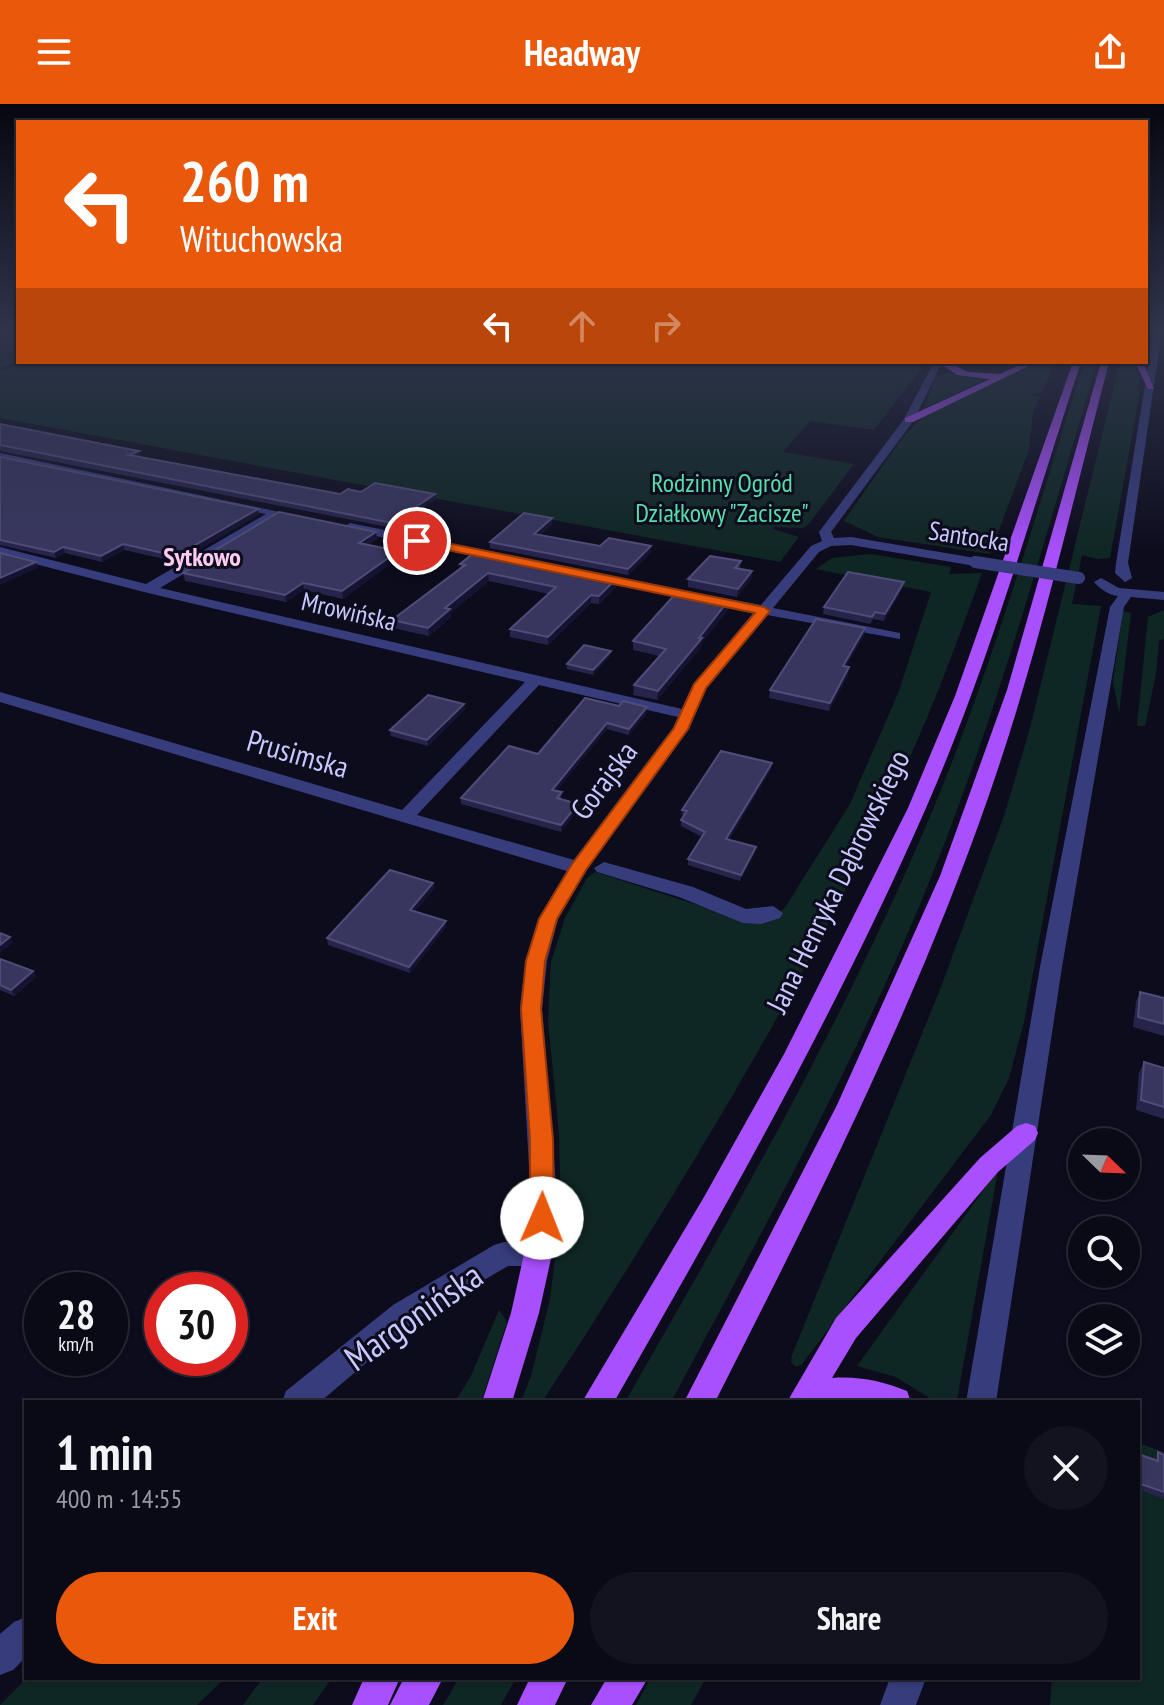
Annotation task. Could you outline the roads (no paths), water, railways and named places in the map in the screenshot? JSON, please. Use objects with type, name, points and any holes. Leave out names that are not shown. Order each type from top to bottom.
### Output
[{"type":"main road","points":[[909,420],[942,405]]},
{"type":"main road","name":"Jana Henryka Dąbrowskiego","points":[[598,1400],[713,1205],[795,1055],[917,808],[963,696],[1062,405]]},
{"type":"main road","points":[[700,1400],[866,1068],[961,846],[1021,664],[1093,405]]},
{"type":"main road","points":[[804,1399],[846,1328],[989,1165],[1026,1133]]},
{"type":"main road","points":[[498,1400],[525,1313],[538,1254]]},
{"type":"main road","points":[[804,1399],[853,1392],[891,1400]]},
{"type":"main road","points":[[370,1705],[381,1680]]},
{"type":"main road","points":[[408,1705],[424,1680]]},
{"type":"main road","points":[[535,1705],[549,1680]]},
{"type":"main road","points":[[609,1705],[628,1680]]},
{"type":"street","points":[[909,420],[917,405]]},
{"type":"street","points":[[1148,405],[1122,573],[1130,587],[1164,596]]},
{"type":"street","name":"Gorajska","points":[[538,1254],[543,1184],[531,1009],[536,961],[548,919],[578,868],[681,729],[699,687],[808,554],[829,542],[825,532],[909,420]]},
{"type":"street","points":[[0,456],[322,522]]},
{"type":"street","points":[[148,589],[276,513]]},
{"type":"street","points":[[337,525],[507,559]]},
{"type":"street","name":"Santocka","points":[[829,542],[851,541],[1079,578],[1101,582],[1107,589],[1130,587]]},
{"type":"street","name":"Mrowińska","points":[[0,551],[148,589],[688,715]]},
{"type":"street","points":[[569,571],[895,636]]},
{"type":"street","points":[[1130,587],[1164,589]]},
{"type":"street","points":[[981,1400],[1089,753],[1117,607],[1130,587]]},
{"type":"street","points":[[406,816],[536,679]]},
{"type":"street","name":"Prusimska","points":[[0,697],[578,868]]},
{"type":"street","points":[[604,868],[686,892],[743,916],[761,917],[773,913]]},
{"type":"street","name":"Margonińska","points":[[299,1400],[403,1314],[440,1291],[504,1254],[538,1254]]},
{"type":"street","points":[[0,1657],[24,1636]]},
{"type":"street","points":[[898,1705],[907,1680]]},
{"type":"district","name":"Sytkowo","points":[[202,556]]},
{"type":"park label","name":"Rodzinny Ogród Działkowy \"Zacisze\"","points":[[722,497]]}]
